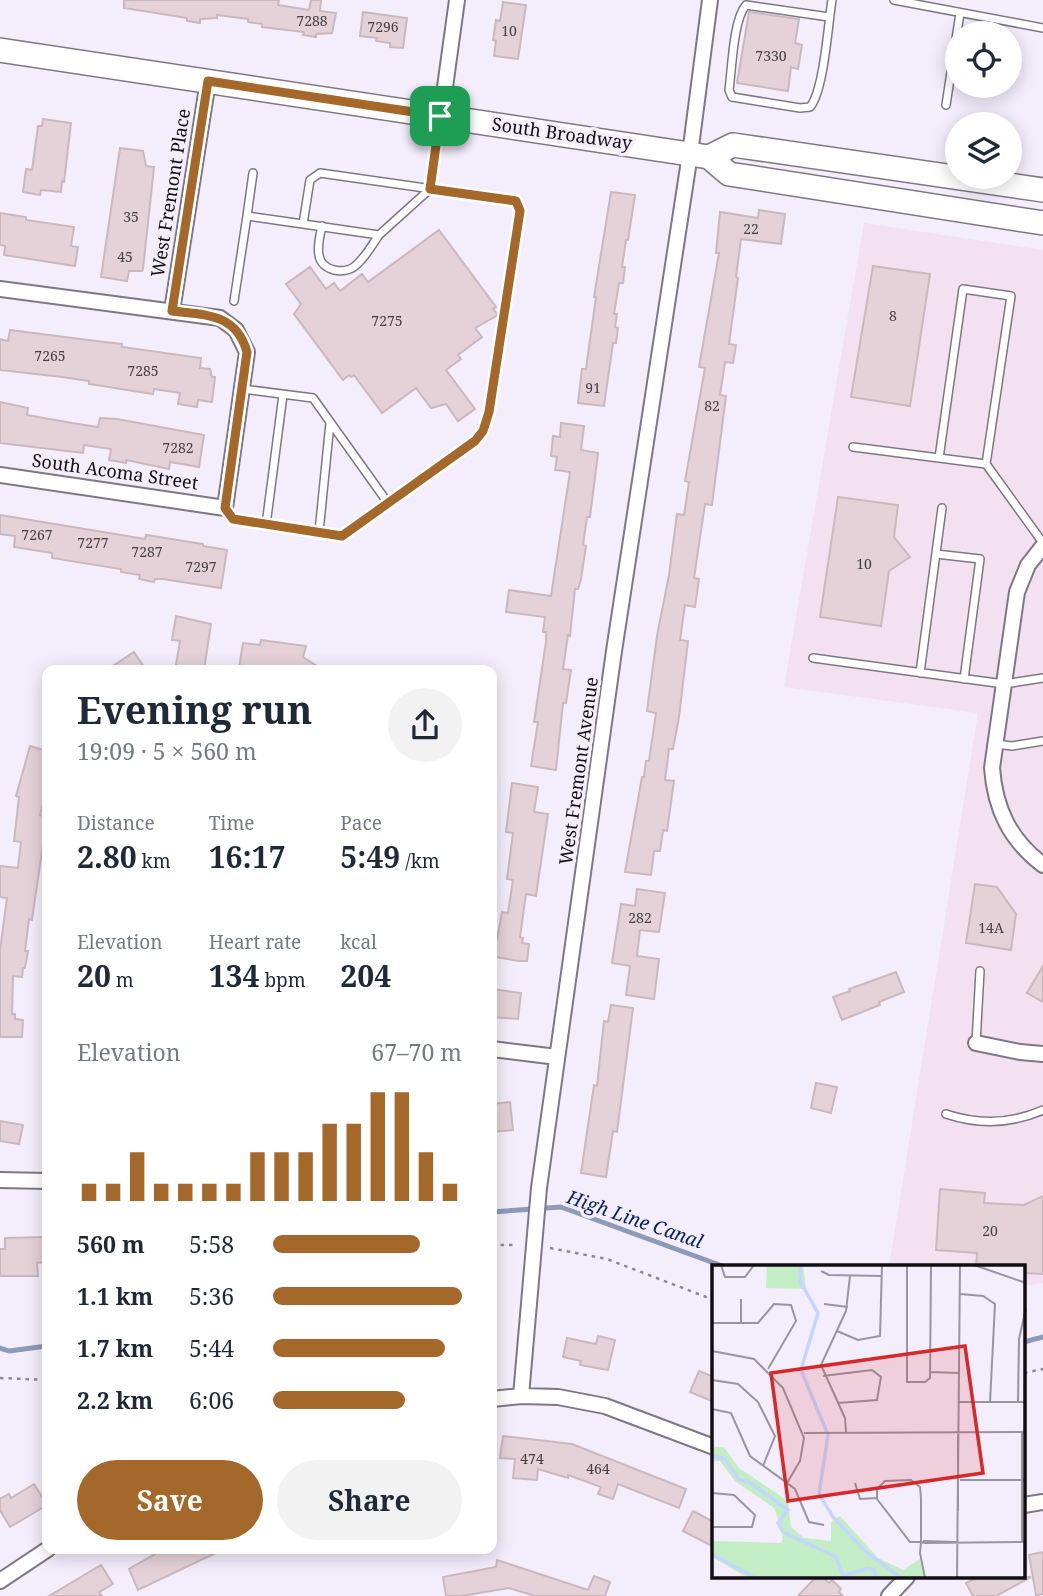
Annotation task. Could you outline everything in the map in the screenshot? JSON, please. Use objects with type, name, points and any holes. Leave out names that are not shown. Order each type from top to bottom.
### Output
[{"type":"main road","name":"South Broadway","points":[[0,50],[699,155],[730,174],[1043,223]]},
{"type":"main road","name":"South Broadway","points":[[699,155],[733,145],[1043,190]]},
{"type":"street","points":[[440,116],[457,0]]},
{"type":"street","name":"West Fremont Avenue","points":[[521,1396],[539,1188],[616,638],[699,155],[710,0]]},
{"type":"street","name":"West Fremont Place","points":[[172,311],[208,81]]},
{"type":"street","points":[[0,289],[220,318],[236,330],[247,352],[225,508]]},
{"type":"street","name":"South Acoma Street","points":[[0,475],[225,508]]},
{"type":"street","points":[[1043,545],[1028,565],[1017,592],[992,768],[993,784],[1003,818],[1013,836],[1043,865]]},
{"type":"street","points":[[976,1043],[1042,1056]]},
{"type":"street","points":[[497,1050],[557,1057]]},
{"type":"street","points":[[0,1180],[42,1181]]},
{"type":"street","points":[[497,1398],[558,1397],[605,1406],[712,1446]]},
{"type":"street","points":[[0,1581],[42,1553]]},
{"type":"lane","points":[[829,16],[746,5],[740,11],[729,90],[732,97],[800,108],[810,107],[818,93],[832,0]]},
{"type":"lane","points":[[894,0],[1043,28]]},
{"type":"lane","points":[[946,106],[960,13]]},
{"type":"lane","points":[[321,226],[318,252],[320,260],[335,270],[347,271],[354,267],[379,235],[430,189],[440,116]]},
{"type":"lane","points":[[234,301],[253,173]]},
{"type":"lane","points":[[225,508],[233,519],[342,536],[475,441],[483,431],[489,412],[520,211],[516,201],[320,173],[310,180],[303,224]]},
{"type":"lane","points":[[247,216],[379,235]]},
{"type":"lane","points":[[939,458],[962,289],[1011,296],[986,464],[1043,545]]},
{"type":"lane","points":[[243,389],[313,398],[388,503]]},
{"type":"lane","points":[[266,525],[283,394]]},
{"type":"lane","points":[[319,532],[330,423]]},
{"type":"lane","points":[[853,447],[986,464]]},
{"type":"lane","points":[[920,673],[942,508]]},
{"type":"lane","points":[[936,554],[980,559],[964,679]]},
{"type":"lane","points":[[813,658],[1004,684],[1043,678]]},
{"type":"lane","points":[[996,744],[1012,746],[1043,741]]},
{"type":"lane","points":[[976,1043],[980,971]]},
{"type":"lane","points":[[946,1114],[966,1121],[995,1123],[1043,1110]]},
{"type":"path","points":[[497,1245],[514,1245]]},
{"type":"path","points":[[547,1248],[607,1259],[712,1299]]},
{"type":"path","points":[[0,1378],[42,1380]]},
{"type":"shaded area","points":[[864,223],[1043,250],[1043,1283],[1026,1286],[1026,1265],[889,1265],[978,713],[784,687]]},
{"type":"building","points":[[124,0],[279,0],[278,5],[309,10],[311,0],[321,0],[320,11],[336,13],[332,33],[316,34],[316,37],[303,35],[304,32],[262,27],[262,24],[248,22],[248,19],[217,15],[217,18],[200,19],[200,23],[187,21],[187,18],[124,8]]},
{"type":"building","points":[[503,2],[526,5],[518,59],[494,56],[496,20],[500,21]]},
{"type":"building","points":[[363,12],[407,18],[403,48],[390,47],[390,43],[376,41],[377,38],[360,36]]},
{"type":"building","points":[[749,12],[799,19],[795,43],[802,45],[798,69],[791,67],[788,91],[737,83]]},
{"type":"building","points":[[43,119],[71,123],[61,192],[41,190],[40,195],[23,192],[26,169],[32,170],[38,126],[42,126]]},
{"type":"building","points":[[120,148],[143,151],[146,166],[154,167],[143,269],[129,271],[127,281],[101,277]]},
{"type":"building","points":[[611,192],[635,195],[622,267],[625,267],[623,283],[619,283],[614,314],[617,314],[615,327],[618,328],[616,343],[613,343],[604,406],[578,403],[582,369],[586,369],[594,297]]},
{"type":"building","points":[[759,210],[785,214],[781,244],[741,239],[729,344],[736,345],[733,363],[725,362],[720,395],[726,396],[712,505],[705,504],[694,578],[699,579],[695,607],[685,605],[680,640],[688,641],[679,717],[673,749],[669,749],[665,780],[674,781],[667,831],[663,830],[660,851],[654,851],[651,875],[625,872],[642,777],[646,761],[649,761],[656,713],[647,711],[677,514],[684,515],[689,482],[685,481],[705,368],[699,367],[719,253],[716,253],[720,212],[758,218]]},
{"type":"building","points":[[0,213],[74,227],[71,246],[78,247],[75,266],[4,255],[5,246],[0,245]]},
{"type":"building","points":[[439,230],[496,307],[493,309],[498,315],[475,328],[482,337],[458,355],[461,359],[446,370],[475,409],[458,421],[446,404],[431,408],[416,388],[382,413],[354,375],[343,380],[294,314],[301,304],[286,284],[310,267],[326,289],[334,283],[340,291],[362,274],[368,282]]},
{"type":"building","points":[[873,266],[930,274],[910,406],[851,397]]},
{"type":"building","points":[[10,330],[122,344],[122,347],[201,358],[200,368],[210,369],[212,377],[215,377],[212,402],[198,400],[197,407],[178,404],[180,393],[154,389],[153,394],[89,384],[89,381],[0,370],[0,339],[8,341]]},
{"type":"building","points":[[0,402],[28,408],[27,415],[72,423],[98,427],[100,418],[117,419],[204,435],[199,467],[170,462],[169,469],[126,460],[126,463],[109,460],[111,449],[84,445],[83,453],[0,443]]},
{"type":"building","points":[[561,423],[584,426],[581,450],[598,453],[590,517],[587,517],[583,545],[586,546],[581,579],[578,589],[575,589],[563,669],[571,670],[566,703],[563,703],[556,770],[531,766],[538,722],[534,722],[546,642],[546,632],[543,632],[545,617],[506,612],[509,590],[551,596],[570,472],[555,470],[557,457],[551,456],[553,436],[560,437]]},
{"type":"building","points":[[838,497],[898,505],[894,537],[910,557],[889,571],[881,626],[820,617]]},
{"type":"building","points":[[0,515],[145,539],[146,535],[227,550],[221,588],[163,579],[155,579],[154,582],[139,579],[140,575],[121,572],[121,569],[52,558],[52,553],[14,547],[15,536],[0,534]]},
{"type":"building","points":[[176,616],[211,624],[205,665],[176,665],[180,641],[172,640]]},
{"type":"building","points":[[261,640],[306,646],[303,657],[315,665],[239,665],[243,643],[260,645]]},
{"type":"building","points":[[134,652],[143,665],[114,665]]},
{"type":"building","points":[[30,746],[42,750],[42,851],[32,920],[29,919],[25,968],[22,977],[13,976],[12,1014],[15,1014],[15,1019],[23,1020],[22,1037],[0,1037],[0,950],[7,898],[0,897],[0,866],[18,868],[21,842],[14,841],[19,797],[16,796]]},
{"type":"building","points":[[512,783],[538,787],[534,812],[548,814],[536,896],[526,894],[520,937],[523,938],[522,943],[529,944],[527,961],[497,957],[502,912],[508,913],[513,880],[507,879],[513,833],[506,832]]},
{"type":"building","points":[[975,884],[997,887],[1016,914],[1011,950],[966,943]]},
{"type":"building","points":[[637,889],[665,893],[659,932],[640,930],[637,956],[659,959],[654,999],[626,995],[630,966],[612,963],[621,904],[635,906]]},
{"type":"building","points":[[1043,966],[1043,1002],[1027,993]]},
{"type":"building","points":[[896,972],[904,992],[842,1020],[833,997]]},
{"type":"building","points":[[497,990],[521,993],[518,1019],[497,1017]]},
{"type":"building","points":[[611,1005],[633,1008],[617,1132],[613,1131],[606,1177],[581,1173],[594,1085],[597,1086],[604,1021],[608,1022]]},
{"type":"building","points":[[816,1083],[837,1087],[831,1113],[811,1108]]},
{"type":"building","points":[[510,1102],[513,1130],[497,1132],[497,1103]]},
{"type":"building","points":[[0,1121],[23,1125],[19,1144],[0,1141]]},
{"type":"building","points":[[940,1189],[985,1193],[984,1203],[1024,1205],[1043,1196],[1043,1274],[1026,1273],[1026,1265],[976,1265],[977,1253],[936,1250]]},
{"type":"building","points":[[42,1237],[42,1262],[37,1263],[38,1276],[0,1276],[0,1249],[5,1249],[5,1238]]},
{"type":"building","points":[[598,1336],[615,1340],[608,1370],[580,1365],[581,1361],[563,1357],[567,1338],[596,1344]]},
{"type":"building","points":[[699,1371],[712,1376],[712,1401],[690,1392]]},
{"type":"building","points":[[503,1436],[572,1444],[686,1489],[679,1508],[618,1484],[613,1499],[598,1494],[601,1487],[568,1475],[568,1478],[538,1469],[537,1480],[513,1478],[515,1459],[500,1458]]},
{"type":"building","points":[[34,1484],[42,1497],[42,1508],[10,1527],[0,1510],[0,1499],[9,1494],[11,1498]]},
{"type":"building","points":[[693,1511],[712,1521],[712,1546],[683,1531]]},
{"type":"building","points":[[1043,1552],[1043,1594],[1036,1595],[1029,1555]]},
{"type":"building","points":[[155,1554],[214,1554],[138,1590],[129,1569]]},
{"type":"building","points":[[497,1560],[588,1590],[594,1576],[610,1582],[605,1596],[535,1596],[509,1588],[446,1596],[443,1577],[496,1567]]},
{"type":"building","points":[[101,1565],[113,1584],[99,1592],[102,1596],[49,1596]]},
{"type":"building","points":[[1031,1577],[996,1596],[973,1596],[966,1583],[976,1578]]},
{"type":"building","points":[[815,1578],[823,1578],[829,1583],[832,1580],[841,1589],[839,1592],[843,1596],[798,1596]]},
{"type":"waterway","name":"High Line Canal","points":[[497,1212],[561,1207],[720,1265]]},
{"type":"waterway","name":"High Line Canal","points":[[1026,1341],[1043,1337]]},
{"type":"waterway","name":"High Line Canal","points":[[0,1348],[9,1351],[42,1347]]},
{"type":"route","points":[[208,81],[440,116],[430,189],[516,201],[520,211],[489,412],[483,431],[475,441],[342,536],[233,519],[225,508],[247,352],[236,330],[220,318],[172,311],[208,81]]}]
